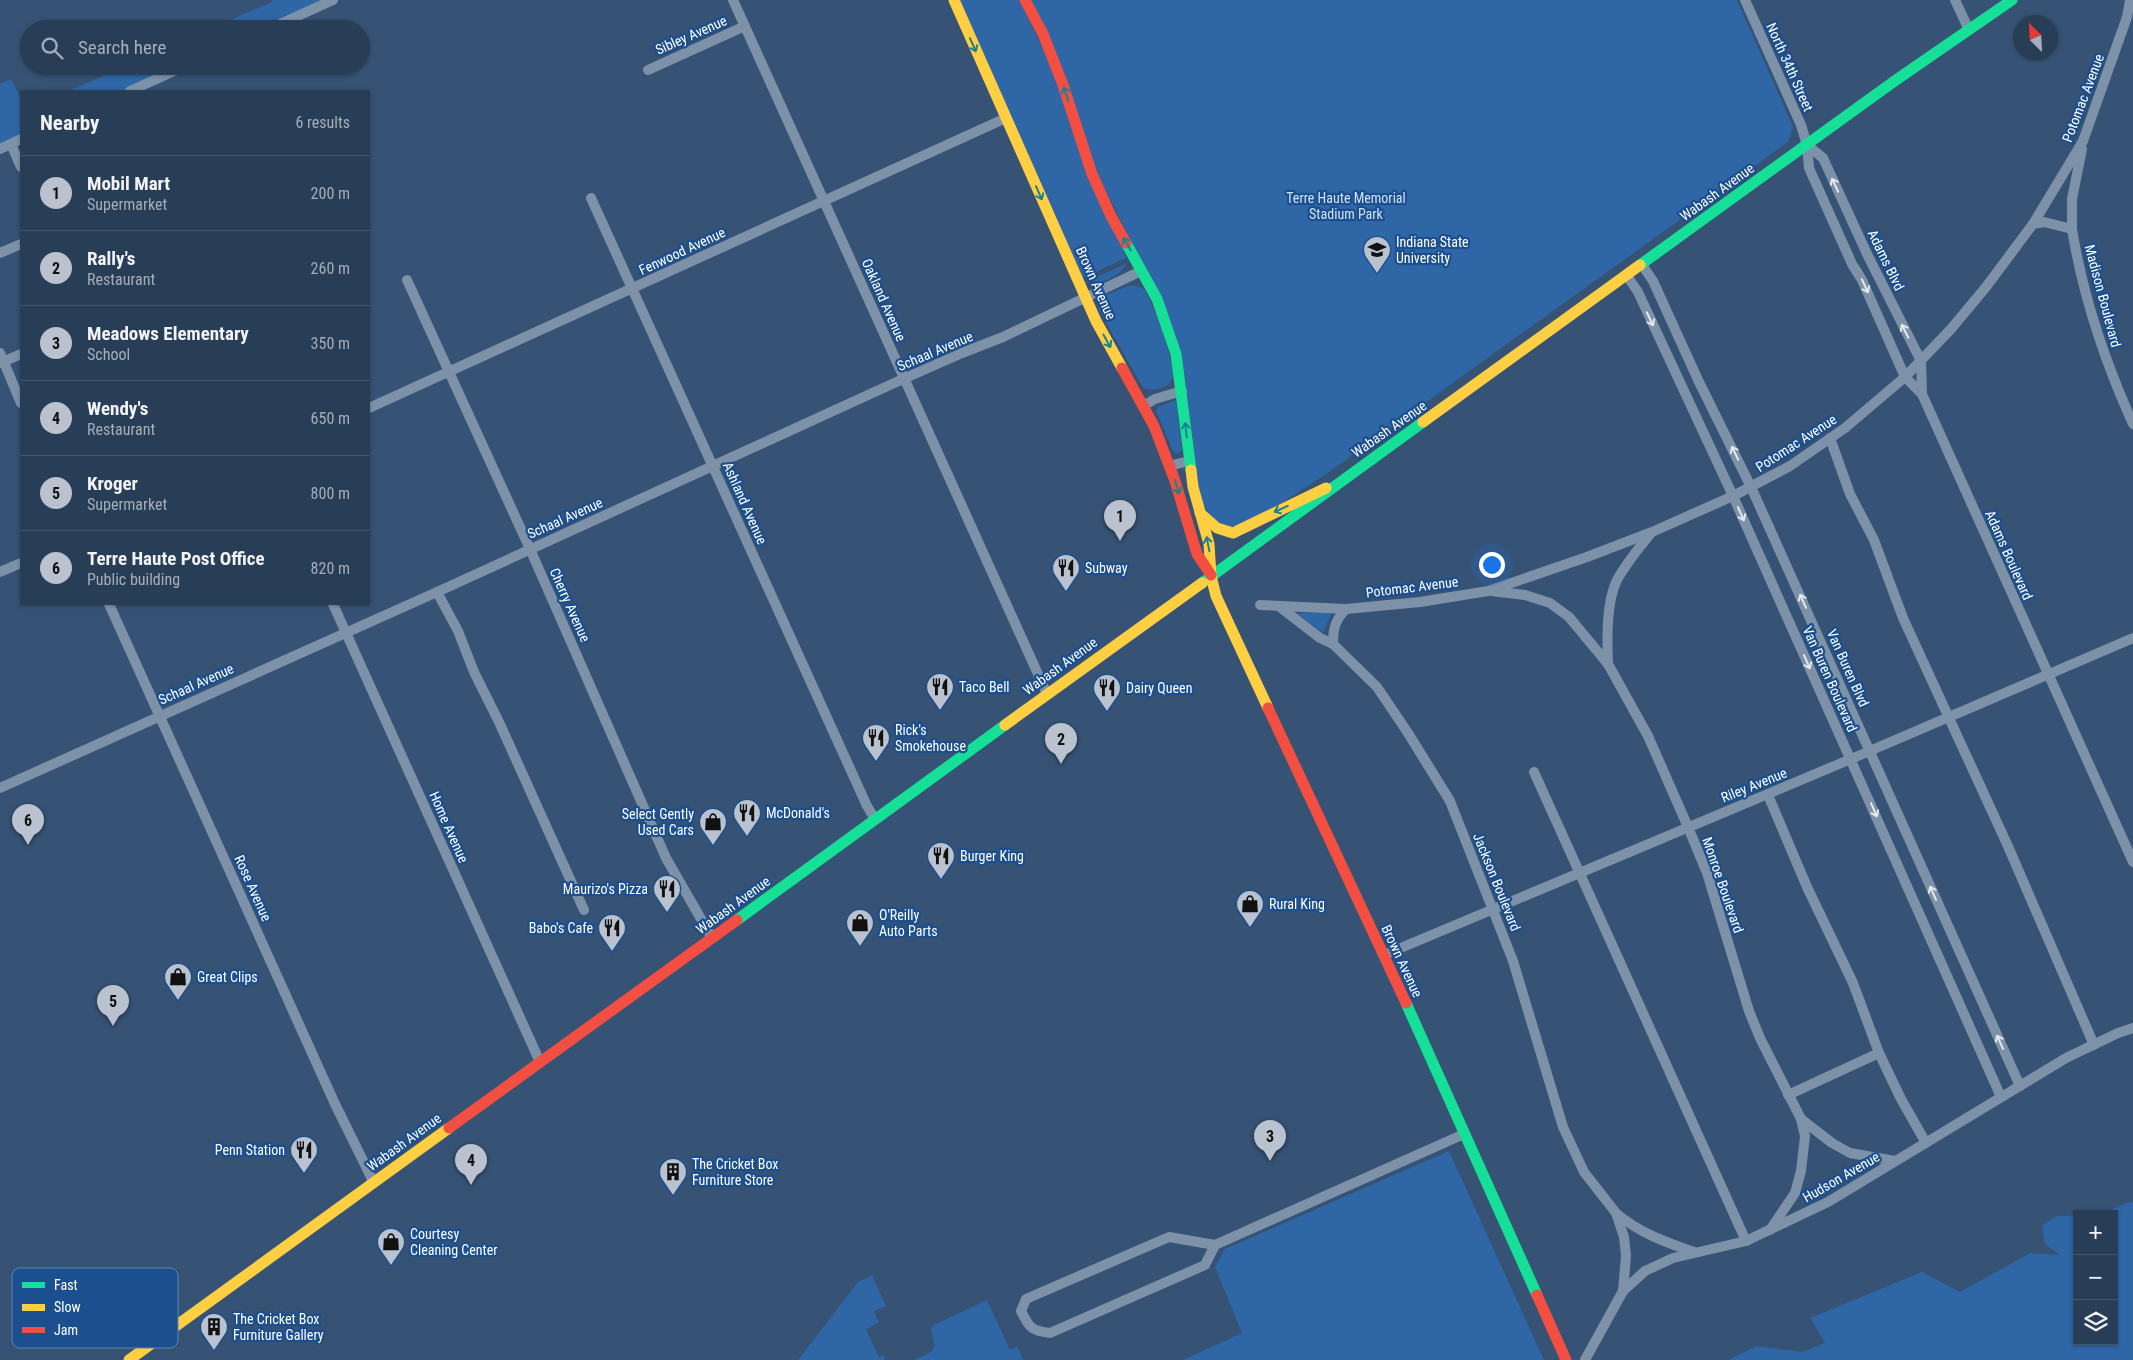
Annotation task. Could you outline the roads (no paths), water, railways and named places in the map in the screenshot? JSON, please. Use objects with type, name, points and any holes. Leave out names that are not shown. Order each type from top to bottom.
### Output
[{"type":"main road","name":"Brown Avenue","points":[[954,0],[1096,321],[1154,426],[1170,466],[1197,554],[1211,576]]},
{"type":"main road","name":"Brown Avenue","points":[[1025,0],[1043,34],[1063,84],[1095,181],[1157,299],[1176,354],[1189,461],[1199,512],[1210,544],[1211,576],[1216,596],[1384,955],[1566,1360]]},
{"type":"main road","name":"Wabash Avenue","points":[[178,1324],[1896,80],[2012,0]]},
{"type":"main road","points":[[1199,512],[1217,528],[1233,532],[1240,531],[1272,513],[1341,481]]},
{"type":"main road","name":"Wabash Avenue","points":[[128,1360],[145,1348]]},
{"type":"street","points":[[289,20],[333,0]]},
{"type":"street","name":"Oakland Avenue","points":[[733,0],[1047,694]]},
{"type":"street","name":"North 34th Street","points":[[1745,0],[1801,125],[1807,145]]},
{"type":"street","points":[[1955,0],[1969,30]]},
{"type":"street","name":"Potomac Avenue","points":[[1260,605],[1346,609],[1420,602],[1488,591],[1587,557],[1652,532],[1732,496],[1790,466],[1845,428],[1906,377],[1921,361],[1986,287],[2033,224],[2083,141],[2130,15],[2130,0]]},
{"type":"street","name":"Sibley Avenue","points":[[648,70],[745,26]]},
{"type":"street","points":[[132,90],[165,75]]},
{"type":"street","name":"Fenwood Avenue","points":[[370,408],[1006,118]]},
{"type":"street","points":[[0,149],[20,140]]},
{"type":"street","name":"Madison Boulevard","points":[[2083,141],[2072,199],[2072,229],[2077,260],[2105,356],[2133,424]]},
{"type":"street","points":[[11,144],[20,165]]},
{"type":"street","name":"Adams Blvd","points":[[1807,145],[1823,158],[1868,256],[1921,361],[1922,394]]},
{"type":"street","name":"Adams Boulevard","points":[[1807,145],[1809,168],[1852,264],[1862,280],[1906,377],[1922,394],[2133,862]]},
{"type":"street","name":"Ashland Avenue","points":[[591,198],[714,466],[804,670],[867,806],[875,819]]},
{"type":"street","name":"Madison Boulevard","points":[[2033,224],[2044,222],[2072,229]]},
{"type":"street","points":[[0,253],[20,244]]},
{"type":"street","points":[[1852,264],[1868,256]]},
{"type":"street","name":"Van Buren Blvd","points":[[1642,265],[1653,281],[1699,382],[1751,486],[2020,1086]]},
{"type":"street","name":"Schaal Avenue","points":[[0,788],[437,592],[904,379],[1003,337],[1141,271]]},
{"type":"street","name":"Van Buren Boulevard","points":[[1627,276],[1638,292],[1732,496],[2001,1097]]},
{"type":"street","name":"Cherry Avenue","points":[[407,280],[530,549],[666,858],[712,938]]},
{"type":"street","points":[[20,354],[1,359],[20,401]]},
{"type":"street","points":[[1143,406],[1163,396],[1182,391]]},
{"type":"street","points":[[1830,438],[1850,494],[1874,540],[1903,618],[2007,844],[2094,1045]]},
{"type":"street","points":[[1170,466],[1189,461]]},
{"type":"street","name":"Monroe Boulevard","points":[[1608,664],[1608,618],[1616,581],[1632,556],[1652,532]]},
{"type":"street","points":[[0,572],[20,563]]},
{"type":"street","name":"Monroe Boulevard","points":[[1488,591],[1525,595],[1550,604],[1569,617],[1608,664],[1648,736],[1707,873],[1749,1011],[1801,1120],[1805,1136],[1801,1172],[1795,1193],[1770,1230]]},
{"type":"street","points":[[437,592],[458,631],[474,672],[499,722],[584,910]]},
{"type":"street","name":"Rose Avenue","points":[[110,605],[335,1104],[374,1183]]},
{"type":"street","name":"Home Avenue","points":[[334,605],[540,1062]]},
{"type":"street","name":"Jackson Boulevard","points":[[1280,606],[1320,638],[1333,644],[1377,687],[1450,801],[1513,961],[1566,1134],[1584,1172],[1616,1213],[1632,1226],[1646,1234],[1694,1252]]},
{"type":"street","points":[[1333,644],[1333,630],[1337,618],[1346,609]]},
{"type":"street","name":"Riley Avenue","points":[[1384,955],[1768,795],[2047,673],[2133,638]]},
{"type":"street","points":[[1534,772],[1746,1241]]},
{"type":"street","points":[[1768,795],[1807,887],[1853,983],[1880,1053],[1901,1099],[1926,1143]]},
{"type":"street","name":"Hudson Avenue","points":[[1585,1360],[1623,1291],[1645,1271],[1673,1258],[1746,1241],[1828,1202],[2066,1058],[2133,1028]]},
{"type":"street","points":[[1788,1095],[1880,1053]]},
{"type":"street","name":"Monroe Boulevard","points":[[1801,1120],[1850,1153],[1895,1161]]},
{"type":"street","points":[[1215,1245],[1205,1265],[1050,1333],[1036,1332],[1027,1323],[1022,1311],[1026,1299],[1169,1236],[1215,1245],[1464,1134]]},
{"type":"street","name":"Jackson Boulevard","points":[[1616,1213],[1624,1237],[1626,1256],[1623,1291]]},
{"type":"place","name":"Indiana State University","points":[[1377,274]]},
{"type":"place","name":"Mobil Mart","points":[[1120,541]]},
{"type":"place","name":"Subway","points":[[1066,592]]},
{"type":"place","name":"Taco Bell","points":[[940,711]]},
{"type":"place","name":"Dairy Queen","points":[[1107,712]]},
{"type":"place","name":"Rick's Smokehouse","points":[[876,762]]},
{"type":"place","name":"Rally's","points":[[1061,764]]},
{"type":"place","name":"McDonald's","points":[[747,837]]},
{"type":"place","name":"Terre Haute Post Office","points":[[28,845]]},
{"type":"place","name":"Select Gently Used Cars","points":[[713,846]]},
{"type":"place","name":"Burger King","points":[[941,880]]},
{"type":"place","name":"Maurizo's Pizza","points":[[667,913]]},
{"type":"place","name":"Rural King","points":[[1250,928]]},
{"type":"place","name":"O'Reilly Auto Parts","points":[[860,947]]},
{"type":"place","name":"Babo's Cafe","points":[[612,952]]},
{"type":"place","name":"Great Clips","points":[[178,1001]]},
{"type":"place","name":"Kroger","points":[[113,1026]]},
{"type":"place","name":"Meadows Elementary","points":[[1270,1161]]},
{"type":"place","name":"Penn Station","points":[[304,1174]]},
{"type":"place","name":"Wendy's","points":[[471,1185]]},
{"type":"place","name":"The Cricket Box Furniture Store","points":[[673,1196]]},
{"type":"place","name":"Courtesy Cleaning Center","points":[[391,1266]]},
{"type":"place","name":"The Cricket Box Furniture Gallery","points":[[214,1351]]},
{"type":"park label","name":"Terre Haute Memorial Stadium Park","points":[[1346,206]]}]
